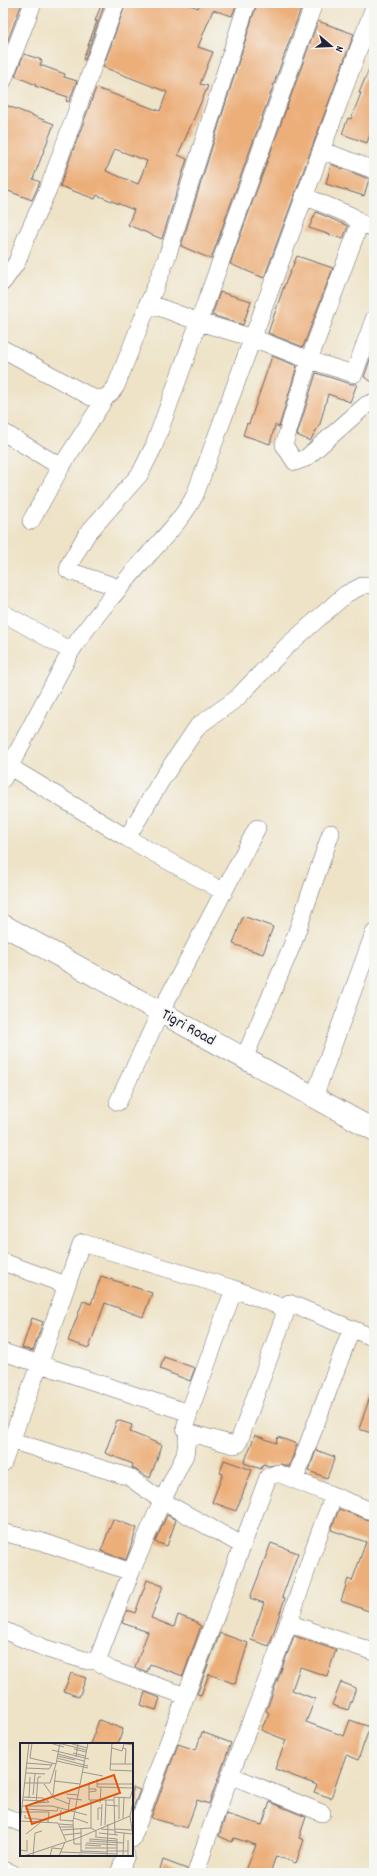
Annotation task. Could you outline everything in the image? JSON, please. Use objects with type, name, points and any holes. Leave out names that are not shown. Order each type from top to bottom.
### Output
[{"type":"street","points":[[3,81],[33,3]]},
{"type":"street","points":[[3,282],[17,262],[25,240],[49,187],[116,3]]},
{"type":"street","points":[[3,349],[91,397],[96,399],[106,397],[111,394],[116,386],[167,257],[247,3]]},
{"type":"street","points":[[120,588],[68,570],[70,563],[87,534],[140,474],[154,446],[314,3]]},
{"type":"street","points":[[224,892],[7,773],[71,651],[98,612],[183,515],[195,496],[374,7]]},
{"type":"street","points":[[321,150],[374,170]]},
{"type":"street","points":[[304,196],[352,216],[367,225],[310,360],[284,445],[295,462],[306,458],[366,405],[374,402]]},
{"type":"street","points":[[148,303],[199,322],[253,338],[310,360],[354,374],[374,319]]},
{"type":"street","points":[[31,521],[61,467],[106,397]]},
{"type":"street","points":[[3,432],[61,467]]},
{"type":"street","points":[[127,838],[162,779],[198,726],[236,699],[287,646],[346,594],[364,585],[374,585]]},
{"type":"street","points":[[3,613],[71,651]]},
{"type":"street","points":[[118,1102],[160,1013],[257,828]]},
{"type":"street","points":[[244,1059],[293,943],[331,833]]},
{"type":"street","name":"Tigri Road","points":[[3,925],[374,1130]]},
{"type":"street","points":[[314,1097],[374,933]]},
{"type":"street","points":[[3,1463],[7,1439],[40,1365],[80,1245],[83,1243],[234,1289],[287,1308]]},
{"type":"street","points":[[3,1262],[66,1285]]},
{"type":"street","points":[[97,1662],[131,1572],[162,1501],[185,1455],[188,1432],[185,1430],[189,1413],[234,1289]]},
{"type":"street","points":[[188,1432],[234,1445],[238,1444],[289,1304],[374,1338]]},
{"type":"street","points":[[294,1479],[351,1330]]},
{"type":"street","points":[[3,1352],[189,1413]]},
{"type":"street","points":[[7,1439],[129,1477],[162,1501],[242,1545]]},
{"type":"street","points":[[133,1836],[268,1477],[278,1473],[374,1512]]},
{"type":"street","points":[[196,1873],[230,1775],[288,1623],[321,1526],[334,1496]]},
{"type":"street","points":[[6,1533],[43,1542],[131,1572]]},
{"type":"street","points":[[288,1623],[374,1652]]},
{"type":"street","points":[[3,1630],[48,1649],[88,1661],[97,1662],[111,1670],[186,1696]]},
{"type":"street","points":[[230,1775],[322,1813]]},
{"type":"street","points":[[3,1816],[20,1823]]},
{"type":"street","points":[[119,1873],[126,1856]]},
{"type":"street","points":[[3,1870],[12,1873]]},
{"type":"building","points":[[3,3],[22,3],[3,53]]},
{"type":"building","points":[[102,3],[105,3],[85,60],[83,59]]},
{"type":"building","points":[[126,3],[185,3],[198,8],[200,3],[237,3],[232,16],[213,10],[198,47],[213,52],[200,84],[208,86],[178,155],[187,159],[162,239],[128,225],[134,210],[97,195],[95,199],[60,186],[96,88],[160,111],[167,92],[103,67]],"holes":[[[115,149],[147,161],[138,184],[106,171]]]},
{"type":"building","points":[[257,3],[303,3],[211,259],[181,246]]},
{"type":"building","points":[[318,21],[354,34],[264,278],[230,264]]},
{"type":"building","points":[[24,54],[42,60],[40,65],[65,74],[64,77],[77,81],[69,102],[66,101],[68,97],[35,86],[36,85],[15,76]]},
{"type":"building","points":[[374,57],[374,123],[367,143],[342,134],[348,118],[351,119],[361,93],[359,93]]},
{"type":"building","points":[[3,104],[54,124],[33,179],[40,182],[32,200],[3,189]]},
{"type":"building","points":[[331,164],[369,179],[364,196],[326,184]]},
{"type":"building","points":[[316,212],[348,226],[343,239],[309,228]]},
{"type":"building","points":[[297,256],[333,268],[303,347],[268,333],[284,286]]},
{"type":"building","points":[[220,292],[251,301],[243,325],[212,315]]},
{"type":"building","points":[[374,348],[374,383],[364,377]]},
{"type":"building","points":[[272,356],[297,366],[279,427],[275,425],[270,444],[243,435],[247,423],[249,424]]},
{"type":"building","points":[[316,373],[351,384],[357,384],[350,402],[328,394],[320,424],[310,441],[297,435]]},
{"type":"building","points":[[243,916],[273,927],[263,954],[233,944]]},
{"type":"building","points":[[101,1276],[152,1293],[143,1317],[105,1303],[89,1348],[68,1341],[83,1301],[91,1304]]},
{"type":"building","points":[[32,1318],[43,1322],[33,1351],[22,1348]]},
{"type":"building","points":[[164,1357],[195,1368],[190,1381],[160,1369]]},
{"type":"building","points":[[372,1391],[374,1391],[374,1434],[359,1429]]},
{"type":"building","points":[[117,1420],[132,1425],[130,1432],[162,1445],[150,1478],[132,1468],[133,1464],[105,1453]]},
{"type":"building","points":[[255,1435],[276,1443],[278,1437],[297,1444],[289,1467],[281,1464],[269,1466],[263,1464],[261,1469],[244,1463]]},
{"type":"building","points":[[316,1450],[335,1457],[327,1478],[309,1471]]},
{"type":"building","points":[[224,1460],[252,1470],[236,1511],[212,1502],[223,1474],[220,1473]]},
{"type":"building","points":[[339,1509],[374,1522],[374,1613],[341,1601],[348,1579],[352,1581],[366,1542],[331,1530]]},
{"type":"building","points":[[167,1515],[176,1520],[167,1546],[155,1542]]},
{"type":"building","points":[[113,1519],[137,1528],[126,1560],[101,1551]]},
{"type":"building","points":[[271,1543],[298,1553],[282,1597],[285,1598],[269,1646],[251,1640],[264,1603],[250,1598]]},
{"type":"building","points":[[147,1580],[163,1586],[151,1618],[174,1627],[178,1615],[197,1622],[197,1624],[201,1626],[183,1676],[150,1664],[147,1672],[135,1667],[148,1632],[122,1623],[127,1610],[135,1613]]},
{"type":"building","points":[[220,1633],[248,1643],[235,1684],[209,1674],[201,1695],[197,1694]]},
{"type":"building","points":[[294,1636],[336,1650],[327,1676],[300,1667],[292,1690],[315,1699],[306,1722],[344,1736],[350,1720],[370,1727],[358,1760],[346,1755],[331,1798],[314,1792],[317,1785],[275,1769],[286,1740],[261,1730],[269,1713],[266,1711]]},
{"type":"building","points":[[71,1673],[86,1678],[79,1697],[64,1691]]},
{"type":"building","points":[[341,1682],[356,1688],[348,1710],[332,1705]]},
{"type":"building","points":[[145,1692],[160,1698],[156,1710],[141,1705]]},
{"type":"building","points":[[99,1720],[123,1729],[118,1743],[90,1743]]},
{"type":"building","points":[[202,1732],[231,1743],[209,1804],[197,1800],[187,1828],[151,1818],[178,1744],[196,1750]]},
{"type":"building","points":[[133,1787],[140,1790],[133,1808]]},
{"type":"building","points":[[270,1802],[306,1817],[299,1838],[304,1840],[296,1863],[276,1856],[270,1873],[245,1873],[256,1845],[234,1838],[232,1842],[219,1836],[226,1814],[262,1825]]},
{"type":"building","points":[[163,1860],[187,1869],[186,1873],[159,1873]]}]
